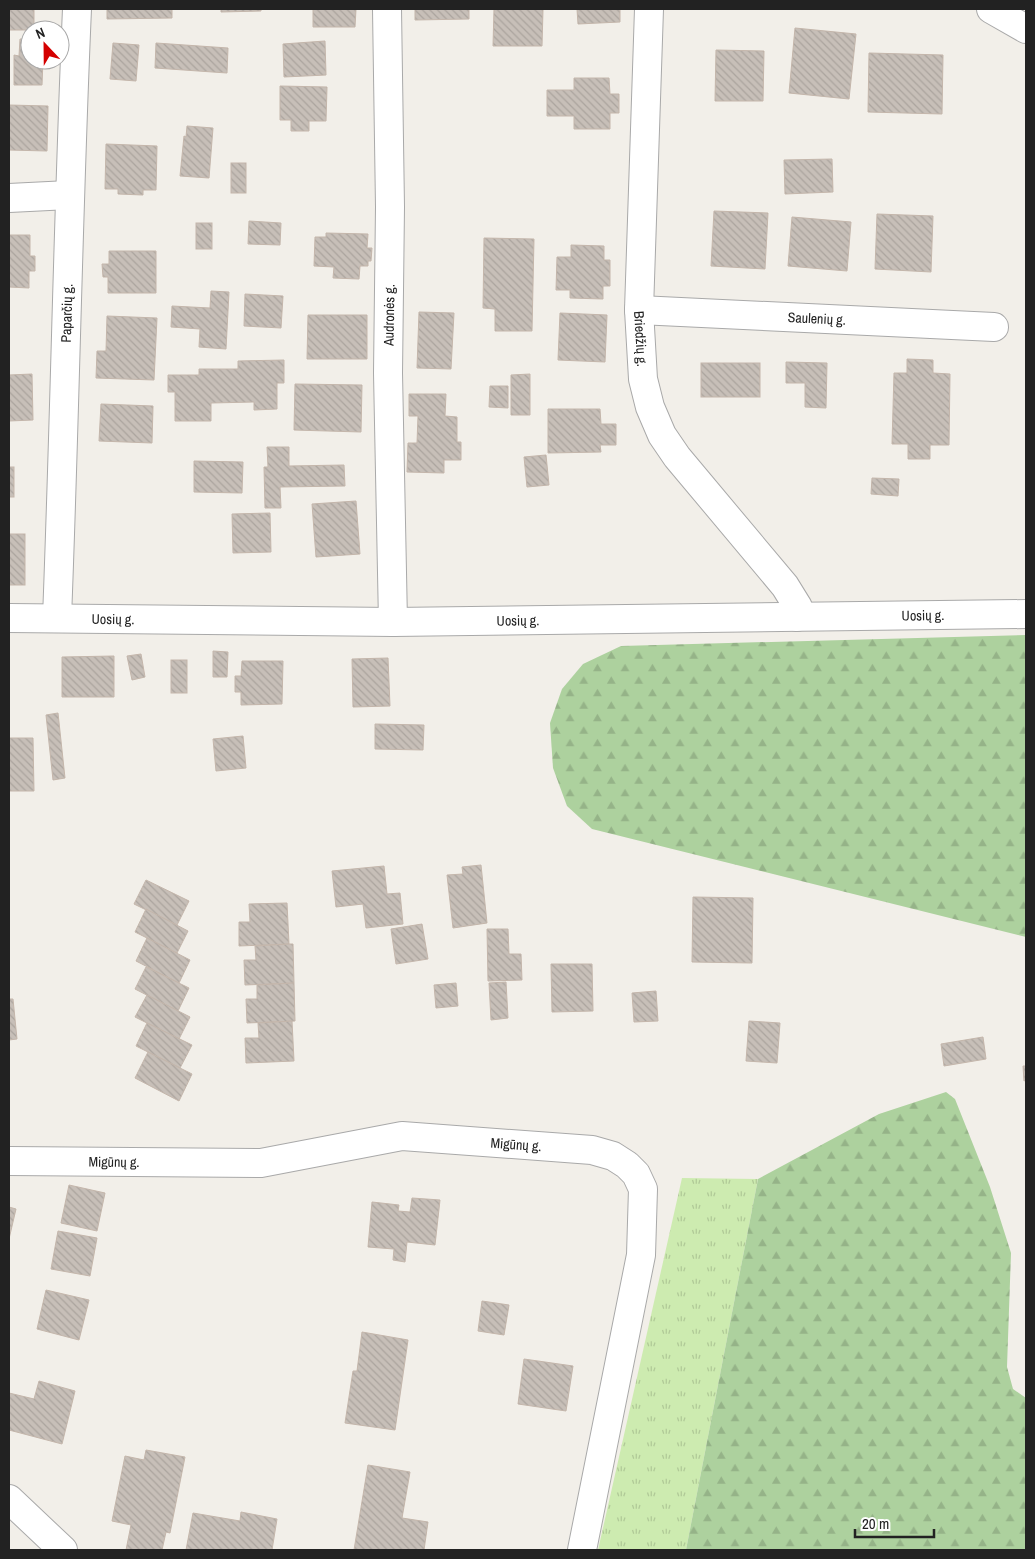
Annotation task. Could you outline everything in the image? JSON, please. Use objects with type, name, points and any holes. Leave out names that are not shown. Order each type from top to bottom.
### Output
[{"type":"street","name":"Paparčių g.","points":[[57,618],[66,372],[69,195],[77,9]]},
{"type":"street","name":"Audronės g.","points":[[388,9],[390,207],[388,373],[393,622]]},
{"type":"street","name":"Briedžių g.","points":[[648,9],[639,310],[642,379],[650,407],[662,435],[677,457],[785,586],[798,607],[797,617]]},
{"type":"street","points":[[991,9],[1026,29]]},
{"type":"street","points":[[9,198],[69,195]]},
{"type":"street","name":"Saulenių g.","points":[[639,310],[994,327]]},
{"type":"street","name":"Uosių g.","points":[[9,618],[393,622],[1026,614]]},
{"type":"street","name":"Migūnų g.","points":[[9,1161],[261,1163],[402,1136],[592,1150],[613,1156],[627,1165],[636,1174],[643,1189],[641,1255],[582,1550]]},
{"type":"street","points":[[9,1499],[63,1550]]},
{"type":"green space","points":[[1026,635],[1026,937],[592,829],[567,806],[553,768],[550,723],[562,689],[583,664],[621,646]]},
{"type":"green space","points":[[946,1092],[955,1099],[990,1187],[1011,1253],[1007,1367],[1013,1389],[1026,1398],[1026,1550],[686,1550],[758,1179],[879,1114]]},
{"type":"green space","points":[[682,1178],[758,1179],[686,1550],[598,1550]]},
{"type":"building","points":[[9,9],[34,9],[34,20],[20,20],[20,30],[9,30]]},
{"type":"building","points":[[107,9],[172,9],[172,18],[107,19]]},
{"type":"building","points":[[221,9],[261,9],[261,11],[221,12]]},
{"type":"building","points":[[313,9],[356,9],[355,27],[313,27]]},
{"type":"building","points":[[415,9],[469,9],[469,19],[415,20]]},
{"type":"building","points":[[494,9],[543,9],[542,46],[493,46]]},
{"type":"building","points":[[577,9],[620,9],[620,22],[578,24]]},
{"type":"building","points":[[795,28],[856,34],[849,99],[789,93]]},
{"type":"building","points":[[20,39],[20,70],[43,70],[42,85],[14,85],[14,55],[19,56]]},
{"type":"building","points":[[325,41],[326,75],[284,77],[283,44]]},
{"type":"building","points":[[113,43],[139,45],[136,81],[110,79]]},
{"type":"building","points":[[156,43],[228,48],[227,73],[155,68]]},
{"type":"building","points":[[716,50],[764,51],[763,101],[715,101]]},
{"type":"building","points":[[869,53],[943,55],[942,114],[868,112]]},
{"type":"building","points":[[574,78],[609,78],[610,94],[619,94],[619,113],[610,113],[610,129],[574,129],[574,116],[547,116],[547,90],[574,90]]},
{"type":"building","points":[[280,86],[327,87],[326,121],[309,121],[309,131],[291,131],[291,120],[280,120]]},
{"type":"building","points":[[9,105],[48,106],[47,151],[9,150]]},
{"type":"building","points":[[187,126],[213,128],[209,178],[180,176],[184,136],[186,137]]},
{"type":"building","points":[[106,144],[157,146],[156,190],[143,190],[143,195],[118,194],[118,189],[105,189]]},
{"type":"building","points":[[832,159],[833,192],[785,194],[784,160]]},
{"type":"building","points":[[231,163],[246,163],[246,193],[231,193]]},
{"type":"building","points":[[714,211],[768,213],[765,269],[711,266]]},
{"type":"building","points":[[877,214],[933,216],[931,272],[875,269]]},
{"type":"building","points":[[792,217],[851,222],[847,271],[788,266]]},
{"type":"building","points":[[249,221],[281,223],[280,245],[248,244]]},
{"type":"building","points":[[196,223],[212,223],[212,249],[196,249]]},
{"type":"building","points":[[326,233],[368,234],[367,248],[372,248],[371,261],[368,261],[368,266],[360,266],[359,279],[333,278],[334,267],[314,266],[315,237],[326,237]]},
{"type":"building","points":[[9,235],[30,235],[30,256],[35,256],[35,271],[29,271],[29,288],[9,287]]},
{"type":"building","points":[[484,238],[534,239],[532,331],[495,331],[495,309],[483,308]]},
{"type":"building","points":[[571,245],[604,246],[604,260],[610,260],[610,286],[603,286],[603,299],[570,298],[570,290],[556,290],[557,257],[571,257]]},
{"type":"building","points":[[109,251],[156,251],[156,293],[108,293],[108,277],[103,277],[102,264],[109,264]]},
{"type":"building","points":[[211,291],[229,292],[226,349],[199,347],[200,329],[171,327],[172,306],[210,308]]},
{"type":"building","points":[[245,294],[283,296],[281,328],[244,326]]},
{"type":"building","points":[[419,312],[454,313],[451,369],[417,368]]},
{"type":"building","points":[[560,313],[607,315],[605,362],[558,360]]},
{"type":"building","points":[[308,315],[367,315],[367,359],[307,359]]},
{"type":"building","points":[[107,316],[157,318],[154,380],[96,378],[97,351],[106,351]]},
{"type":"building","points":[[907,359],[933,360],[933,373],[950,374],[949,445],[930,445],[930,459],[908,459],[908,444],[892,444],[894,373],[907,373]]},
{"type":"building","points":[[284,360],[284,383],[277,383],[277,409],[254,410],[254,402],[211,403],[211,421],[175,421],[175,392],[168,392],[168,375],[199,375],[199,369],[238,369],[238,361]]},
{"type":"building","points":[[786,362],[827,363],[826,408],[805,407],[805,383],[786,383]]},
{"type":"building","points":[[701,363],[760,363],[760,397],[701,397]]},
{"type":"building","points":[[32,374],[33,420],[9,421],[9,375]]},
{"type":"building","points":[[530,374],[530,415],[511,415],[511,375]]},
{"type":"building","points":[[295,384],[362,385],[361,432],[294,430]]},
{"type":"building","points":[[490,386],[508,386],[508,408],[489,407]]},
{"type":"building","points":[[409,394],[446,394],[445,416],[457,417],[457,442],[461,442],[461,460],[444,460],[444,473],[407,472],[408,443],[417,443],[418,416],[409,416]]},
{"type":"building","points":[[101,404],[153,406],[152,443],[99,441]]},
{"type":"building","points":[[548,409],[600,409],[601,424],[616,424],[616,445],[600,445],[601,452],[548,453]]},
{"type":"building","points":[[267,447],[289,447],[289,466],[344,465],[345,486],[280,487],[281,508],[265,508],[264,467],[268,467]]},
{"type":"building","points":[[546,455],[549,485],[527,487],[524,457]]},
{"type":"building","points":[[194,461],[243,462],[242,493],[194,492]]},
{"type":"building","points":[[9,467],[14,467],[14,497],[9,497]]},
{"type":"building","points":[[872,478],[899,479],[898,496],[871,494]]},
{"type":"building","points":[[356,501],[360,554],[316,557],[312,504]]},
{"type":"building","points":[[270,513],[271,552],[233,553],[232,514]]},
{"type":"building","points":[[9,534],[25,534],[25,585],[9,585]]},
{"type":"building","points":[[213,651],[228,652],[227,677],[213,677]]},
{"type":"building","points":[[141,654],[145,677],[132,680],[127,656]]},
{"type":"building","points":[[114,656],[114,697],[62,697],[62,657]]},
{"type":"building","points":[[388,658],[390,706],[353,707],[352,659]]},
{"type":"building","points":[[171,660],[187,660],[187,693],[171,693]]},
{"type":"building","points":[[242,661],[283,661],[282,704],[241,705],[241,692],[235,692],[235,676],[241,676]]},
{"type":"building","points":[[58,713],[65,778],[53,780],[46,715]]},
{"type":"building","points":[[375,724],[424,725],[423,750],[375,749]]},
{"type":"building","points":[[243,736],[246,768],[216,771],[213,739]]},
{"type":"building","points":[[9,738],[33,738],[34,791],[9,791]]},
{"type":"building","points":[[481,865],[487,923],[453,928],[447,875],[463,874],[462,867]]},
{"type":"building","points":[[384,866],[387,894],[400,893],[403,924],[366,928],[363,904],[336,907],[332,871]]},
{"type":"building","points":[[146,880],[189,901],[177,925],[134,904]]},
{"type":"building","points":[[693,897],[753,898],[752,963],[692,962]]},
{"type":"building","points":[[287,903],[289,944],[239,946],[239,922],[250,922],[249,904]]},
{"type":"building","points":[[146,909],[188,931],[177,953],[135,932]]},
{"type":"building","points":[[422,924],[428,959],[396,964],[391,929]]},
{"type":"building","points":[[487,929],[508,929],[509,954],[521,954],[522,980],[488,981]]},
{"type":"building","points":[[147,938],[190,960],[179,983],[136,961]]},
{"type":"building","points":[[293,944],[294,983],[245,985],[244,960],[256,960],[255,946]]},
{"type":"building","points":[[551,964],[592,964],[593,1011],[552,1012]]},
{"type":"building","points":[[146,967],[189,988],[178,1011],[135,989]]},
{"type":"building","points":[[506,982],[508,1018],[491,1020],[489,983]]},
{"type":"building","points":[[294,983],[295,1021],[247,1023],[246,999],[257,999],[257,985]]},
{"type":"building","points":[[456,983],[458,1006],[436,1008],[434,985]]},
{"type":"building","points":[[656,991],[658,1021],[634,1022],[632,993]]},
{"type":"building","points":[[147,995],[190,1017],[179,1039],[135,1017]]},
{"type":"building","points":[[9,999],[13,999],[17,1039],[9,1040]]},
{"type":"building","points":[[292,1021],[294,1061],[246,1063],[245,1038],[259,1038],[258,1023]]},
{"type":"building","points":[[749,1021],[780,1023],[777,1063],[746,1061]]},
{"type":"building","points":[[147,1023],[192,1045],[180,1068],[136,1046]]},
{"type":"building","points":[[983,1037],[986,1059],[944,1066],[941,1044]]},
{"type":"building","points":[[148,1052],[192,1074],[179,1101],[135,1078]]},
{"type":"building","points":[[1023,1066],[1026,1066],[1026,1080],[1024,1081]]},
{"type":"building","points":[[69,1185],[105,1193],[97,1231],[61,1223]]},
{"type":"building","points":[[412,1198],[440,1200],[435,1245],[407,1242],[405,1262],[393,1260],[394,1249],[368,1247],[372,1202],[399,1205],[398,1211],[410,1212]]},
{"type":"building","points":[[9,1207],[16,1209],[9,1239]]},
{"type":"building","points":[[58,1231],[97,1238],[90,1276],[51,1269]]},
{"type":"building","points":[[46,1290],[89,1300],[79,1340],[37,1329]]},
{"type":"building","points":[[482,1301],[509,1305],[504,1335],[478,1331]]},
{"type":"building","points":[[362,1332],[408,1340],[395,1430],[345,1423],[353,1371],[357,1371]]},
{"type":"building","points":[[524,1359],[573,1366],[566,1411],[518,1404]]},
{"type":"building","points":[[39,1381],[75,1391],[62,1444],[9,1430],[9,1393],[34,1399]]},
{"type":"building","points":[[146,1450],[185,1457],[170,1533],[166,1532],[162,1550],[126,1550],[131,1525],[112,1521],[125,1456],[144,1460]]},
{"type":"building","points":[[368,1465],[410,1472],[402,1518],[428,1522],[424,1550],[354,1550]]},
{"type":"building","points":[[241,1512],[277,1519],[272,1550],[186,1550],[193,1513],[240,1521]]}]
